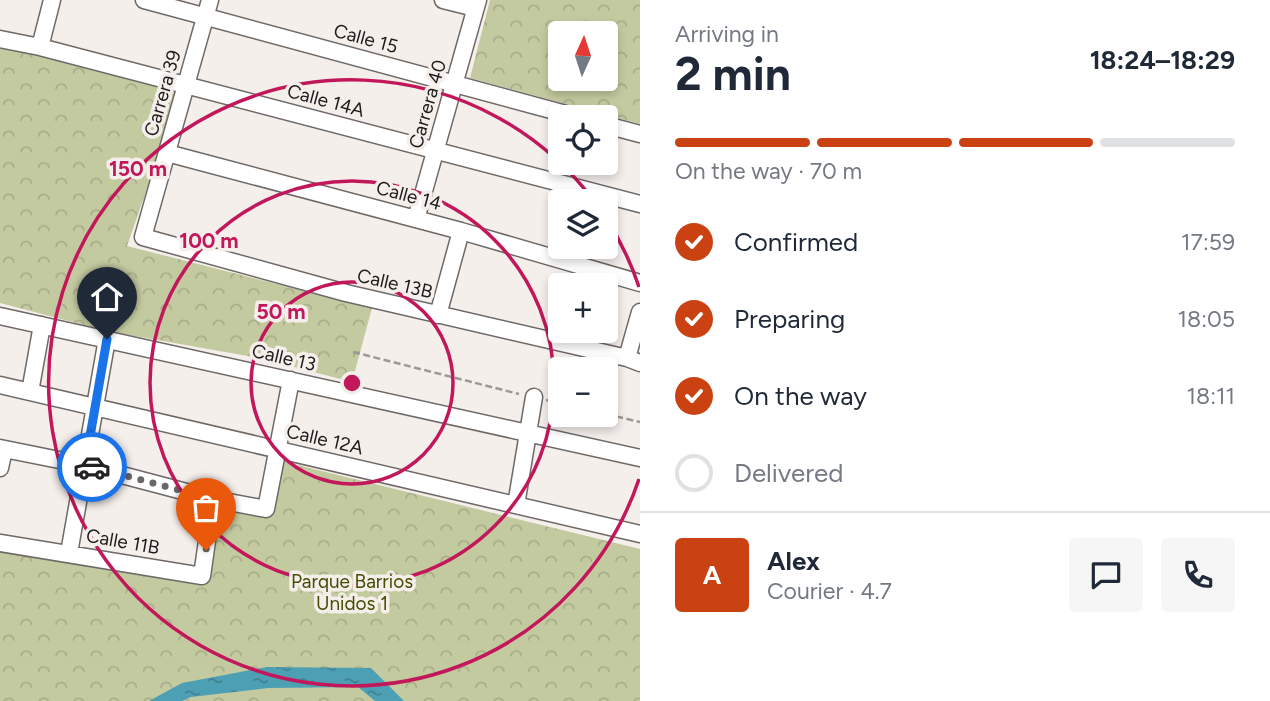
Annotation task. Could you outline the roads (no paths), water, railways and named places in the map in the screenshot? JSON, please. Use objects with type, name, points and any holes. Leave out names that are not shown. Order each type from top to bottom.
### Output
[{"type":"street","points":[[40,47],[52,0]]},
{"type":"street","name":"Calle 15","points":[[144,0],[548,109]]},
{"type":"street","name":"Carrera 39","points":[[143,237],[210,0]]},
{"type":"street","points":[[443,0],[476,4]]},
{"type":"street","name":"Carrera 40","points":[[416,219],[476,4]]},
{"type":"street","name":"Calle 14A","points":[[0,38],[640,204]]},
{"type":"street","points":[[618,128],[640,134]]},
{"type":"street","name":"Calle 14","points":[[167,153],[461,231],[640,283]]},
{"type":"street","points":[[438,315],[461,231]]},
{"type":"street","name":"Calle 13B","points":[[143,237],[346,293],[633,360]]},
{"type":"street","points":[[633,360],[640,312]]},
{"type":"street","name":"Calle 13","points":[[0,316],[640,458]]},
{"type":"street","points":[[30,392],[42,325]]},
{"type":"street","points":[[69,553],[107,339]]},
{"type":"street","points":[[0,468],[2,448],[85,465],[214,499],[266,509],[291,380]]},
{"type":"street","name":"Calle 12A","points":[[0,385],[640,534]]},
{"type":"street","points":[[516,505],[534,397]]},
{"type":"street","name":"Calle 11B","points":[[0,542],[202,576],[214,499]]},
{"type":"water","points":[[267,667],[371,668],[404,701],[375,701],[358,687],[268,688],[191,697],[182,701],[149,701],[182,683]]},
{"type":"park label","name":"Parque Barrios Unidos 1","points":[[352,592]]}]
